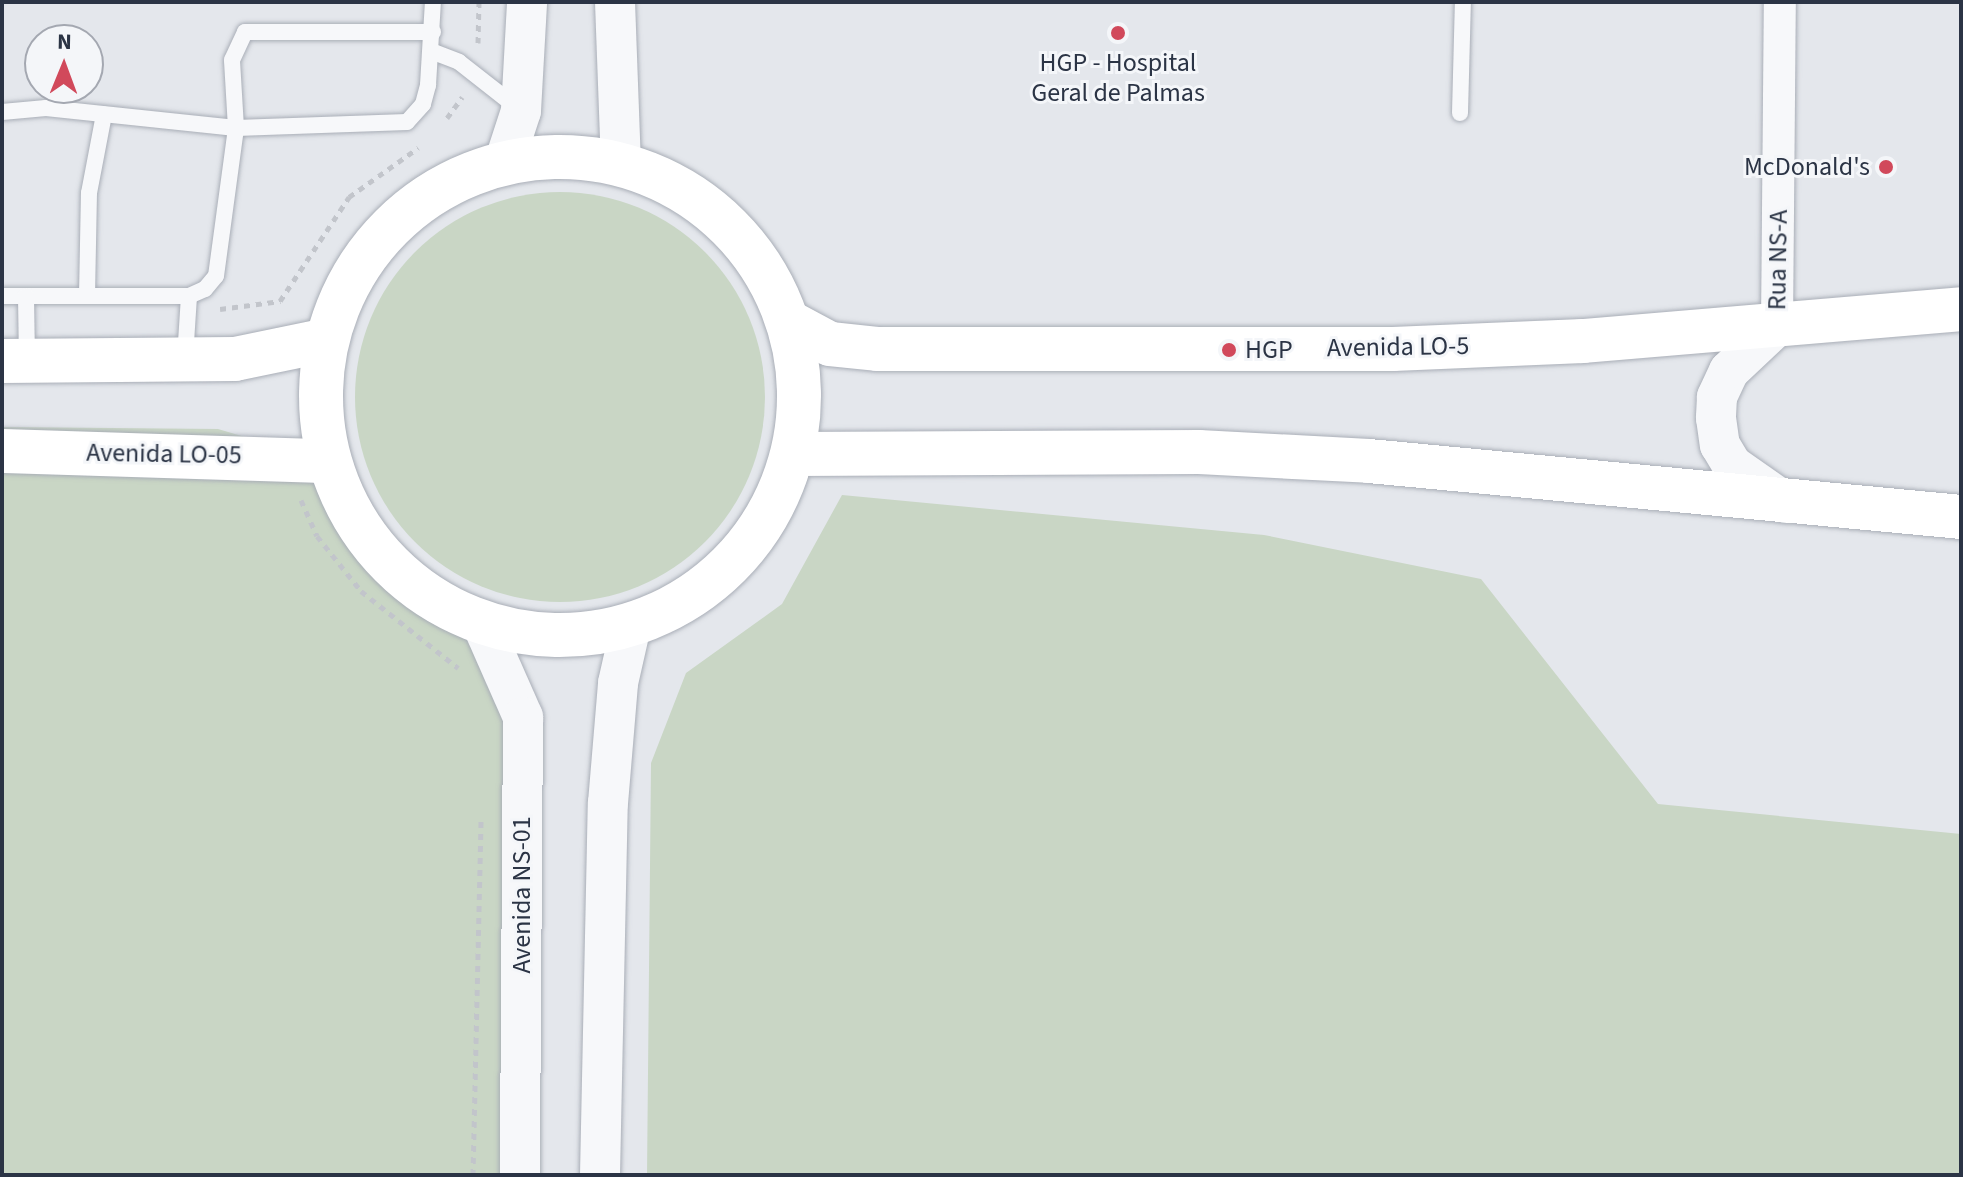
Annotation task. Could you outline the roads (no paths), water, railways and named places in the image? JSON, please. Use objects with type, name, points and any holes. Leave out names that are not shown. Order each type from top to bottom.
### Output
[{"type":"main road","points":[[549,156],[621,165],[705,200],[758,266],[791,323],[802,389],[795,454],[771,515],[735,561],[694,596],[631,626],[556,636],[482,624],[382,560],[312,477],[322,341],[339,291],[382,239],[412,210],[504,163],[549,156]]},
{"type":"main road","name":"Avenida LO-5","points":[[791,323],[830,344],[877,349],[1393,349],[1777,326],[1961,309]]},
{"type":"main road","points":[[14,361],[185,361],[272,356],[322,341]]},
{"type":"main road","name":"Avenida LO-05","points":[[2,451],[312,477]]},
{"type":"main road","points":[[795,454],[1199,452],[1508,471],[1788,504],[1961,517]]},
{"type":"street","points":[[504,163],[521,111],[527,2]]},
{"type":"street","points":[[615,2],[621,165]]},
{"type":"street","name":"Rua NS-A","points":[[1777,326],[1780,2]]},
{"type":"street","points":[[1777,326],[1729,371],[1717,397],[1716,418],[1720,445],[1732,465],[1788,504]]},
{"type":"street","name":"Avenida NS-01","points":[[482,624],[523,717],[520,1175]]},
{"type":"street","points":[[600,1175],[608,803],[618,683],[631,626]]},
{"type":"lane","points":[[2,112],[46,108],[236,128],[407,122],[423,104],[433,32],[433,2]]},
{"type":"lane","points":[[1460,113],[1463,2]]},
{"type":"lane","points":[[185,361],[189,303],[216,276],[236,128],[232,60],[245,32],[433,32]]},
{"type":"lane","points":[[431,51],[477,74],[521,111]]},
{"type":"lane","points":[[87,296],[89,193],[104,114]]},
{"type":"lane","points":[[2,296],[87,296],[189,303]]},
{"type":"lane","points":[[14,361],[26,296]]},
{"type":"place","name":"HGP - Hospital Geral de Palmas","points":[[1118,33]]},
{"type":"place","name":"McDonald's","points":[[1886,167]]},
{"type":"place","name":"HGP","points":[[1229,350]]}]
